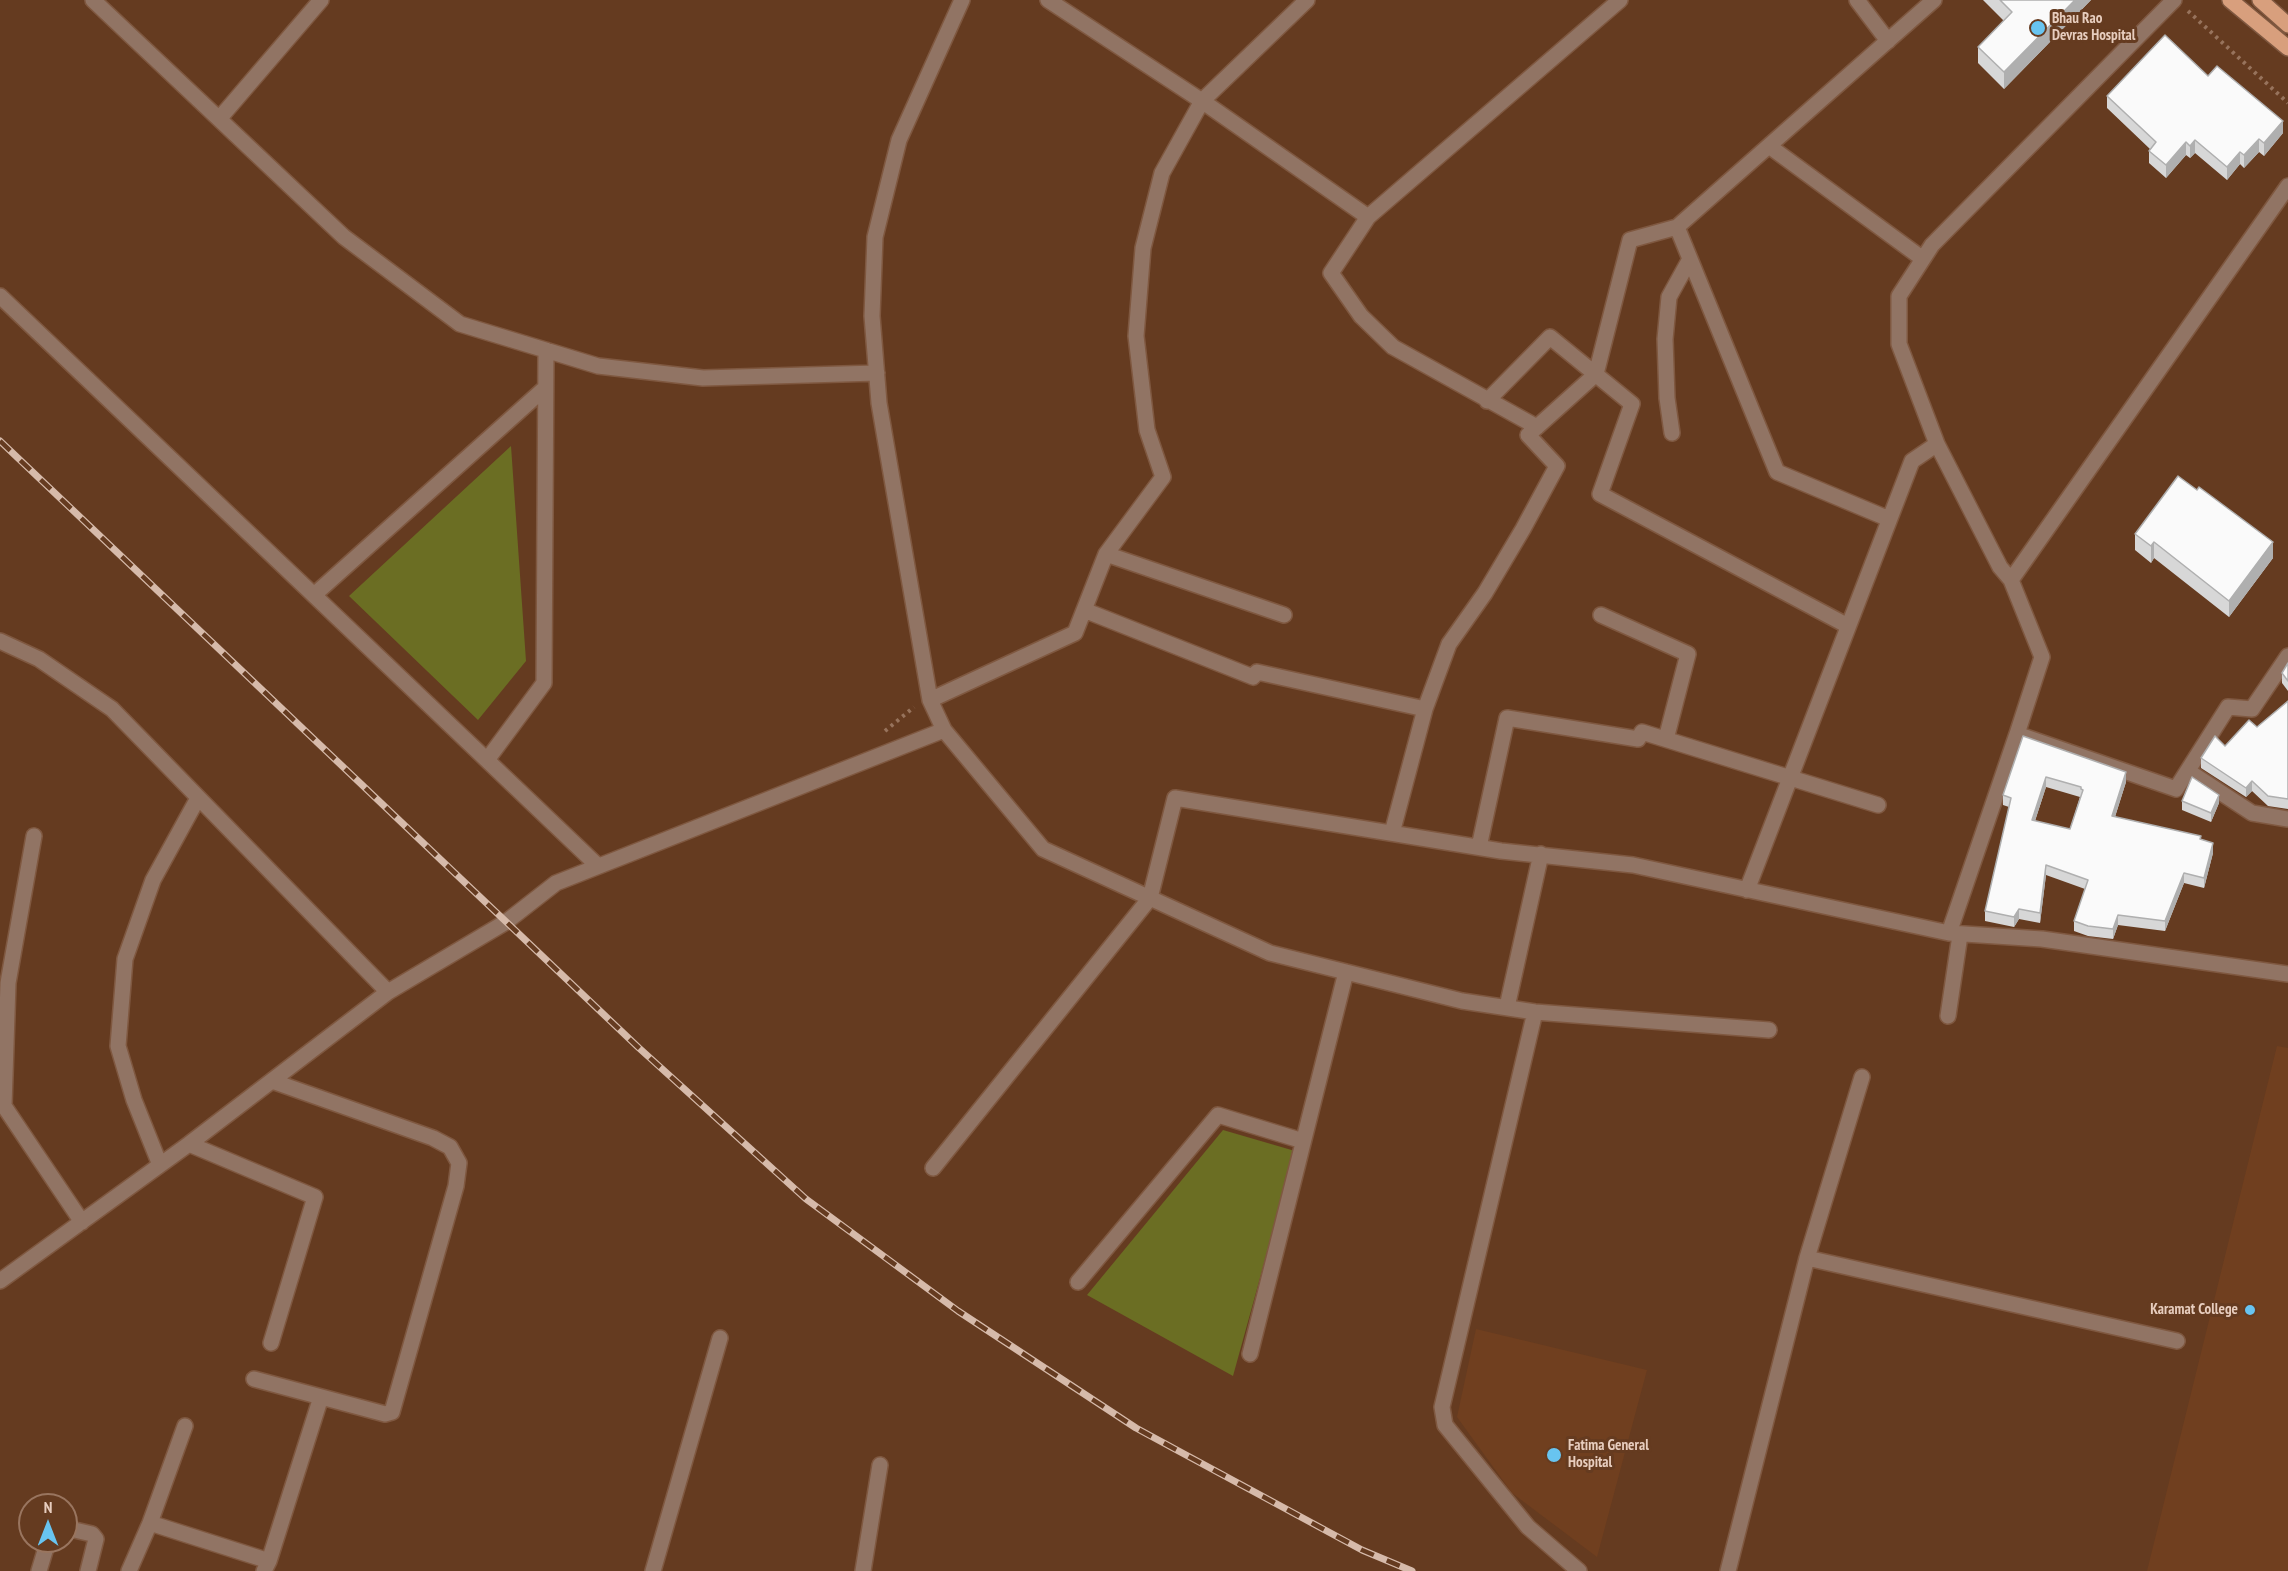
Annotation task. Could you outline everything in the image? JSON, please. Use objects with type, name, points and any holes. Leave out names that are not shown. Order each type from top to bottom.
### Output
[{"type":"main road","points":[[2230,0],[2288,48]]},
{"type":"main road","points":[[2260,0],[2288,25]]},
{"type":"street","points":[[93,0],[344,237],[460,324],[598,366],[703,378],[877,373]]},
{"type":"street","points":[[219,119],[321,0]]},
{"type":"street","points":[[962,0],[899,140],[875,237],[872,316],[879,403],[930,700],[944,730],[1043,849],[1270,953],[1462,1001],[1535,1012],[1769,1030]]},
{"type":"street","points":[[1048,0],[1202,101],[1368,217]]},
{"type":"street","points":[[930,700],[1075,633],[1106,554],[1163,477],[1147,430],[1136,336],[1143,248],[1162,172],[1202,101],[1307,0]]},
{"type":"street","points":[[1537,427],[1393,348],[1361,316],[1331,273],[1368,217],[1620,0]]},
{"type":"street","points":[[1857,0],[1888,41]]},
{"type":"street","points":[[1392,833],[1425,709],[1449,644],[1485,594],[1557,466],[1528,435],[1596,374],[1630,240],[1677,227],[1934,0]]},
{"type":"street","points":[[1948,1016],[1954,934],[2042,657],[2011,580],[2000,567],[1937,444],[1899,344],[1899,296],[1932,245],[2180,4]]},
{"type":"street","points":[[1769,146],[1923,260]]},
{"type":"street","points":[[2011,580],[2288,186]]},
{"type":"street","points":[[1677,227],[1777,472],[1889,519]]},
{"type":"street","points":[[1672,433],[1667,398],[1665,339],[1669,297],[1690,259]]},
{"type":"street","points":[[0,296],[598,866]]},
{"type":"street","points":[[1487,401],[1550,337],[1632,404],[1600,494],[1848,626]]},
{"type":"street","points":[[487,760],[544,683],[546,350]]},
{"type":"street","points":[[314,595],[545,388]]},
{"type":"street","points":[[1747,890],[1911,460],[1937,444]]},
{"type":"street","points":[[1106,554],[1284,615]]},
{"type":"street","points":[[1084,610],[1253,677],[1257,672],[1425,709]]},
{"type":"street","points":[[1601,615],[1688,654],[1666,739]]},
{"type":"street","points":[[0,641],[39,659],[112,709],[388,992]]},
{"type":"street","points":[[2017,734],[2176,789],[2228,707],[2252,709],[2288,656]]},
{"type":"street","points":[[1479,847],[1507,718],[1638,739],[1642,732],[1878,805]]},
{"type":"street","points":[[0,1281],[189,1144],[388,992],[506,922],[556,883],[944,730]]},
{"type":"street","points":[[2188,771],[2252,813],[2288,819]]},
{"type":"street","points":[[160,1165],[134,1100],[118,1046],[125,959],[153,880],[198,798]]},
{"type":"street","points":[[933,1168],[1150,898],[1175,798],[1479,847],[1633,865],[1954,934],[2042,939],[2288,974]]},
{"type":"street","points":[[34,836],[8,983],[4,1107],[82,1222]]},
{"type":"street","points":[[1507,1007],[1540,854]]},
{"type":"street","points":[[1250,1354],[1346,972]]},
{"type":"street","points":[[1535,1012],[1442,1407],[1444,1425],[1528,1527],[1579,1571]]},
{"type":"street","points":[[1728,1571],[1807,1258],[1862,1077]]},
{"type":"street","points":[[254,1379],[385,1414],[392,1412],[456,1186],[459,1163],[450,1147],[433,1138],[272,1081]]},
{"type":"street","points":[[1078,1282],[1218,1115],[1304,1142]]},
{"type":"street","points":[[189,1144],[315,1197],[271,1342]]},
{"type":"street","points":[[1807,1258],[2177,1341]]},
{"type":"street","points":[[653,1571],[720,1338]]},
{"type":"street","points":[[150,1523],[266,1566],[321,1397]]},
{"type":"street","points":[[129,1571],[150,1523],[185,1426]]},
{"type":"street","points":[[863,1571],[880,1465]]},
{"type":"street","points":[[78,1531],[92,1534],[96,1539],[88,1571]]},
{"type":"street","points":[[39,1571],[44,1553]]},
{"type":"path","points":[[2180,4],[2288,103]]},
{"type":"shaded area","points":[[511,446],[526,661],[478,720],[349,596]]},
{"type":"shaded area","name":"Karamat College","points":[[2277,1046],[2288,1048],[2288,1571],[2147,1571]]},
{"type":"shaded area","points":[[1223,1130],[1295,1151],[1233,1376],[1087,1295]]},
{"type":"shaded area","name":"Fatima General Hospital","points":[[1476,1329],[1647,1370],[1597,1557],[1512,1493],[1457,1417]]},
{"type":"building","points":[[2000,0],[2075,0],[2004,72],[1978,47],[2012,12]]},
{"type":"building","points":[[2165,35],[2208,76],[2217,66],[2283,121],[2264,143],[2259,139],[2244,155],[2240,152],[2227,167],[2195,140],[2190,146],[2186,142],[2166,165],[2149,151],[2156,142],[2107,96]]},
{"type":"building","points":[[2178,476],[2197,490],[2199,487],[2273,542],[2229,601],[2154,542],[2151,546],[2135,534]]},
{"type":"building","points":[[2288,663],[2288,681],[2282,673]]},
{"type":"building","points":[[2288,701],[2288,799],[2268,796],[2252,781],[2246,788],[2201,758],[2215,736],[2225,746],[2249,720],[2257,727]]},
{"type":"building","points":[[2023,736],[2126,772],[2112,816],[2201,836],[2200,839],[2213,843],[2204,878],[2184,873],[2165,921],[2118,915],[2113,929],[2088,926],[2074,921],[2088,880],[2046,865],[2040,913],[2019,909],[2014,917],[1985,911],[2011,798],[2003,795]],"holes":[[[2046,777],[2081,787],[2083,790],[2070,829],[2032,820]]]},
{"type":"building","points":[[2192,777],[2219,795],[2211,813],[2182,801]]},
{"type":"railway","points":[[0,441],[639,1048],[806,1199],[958,1311],[1136,1428],[1362,1550],[1412,1571]]},
{"type":"place","name":"Bhau Rao Devras Hospital","points":[[2038,28]]},
{"type":"place","name":"Karamat College","points":[[2250,1310]]},
{"type":"place","name":"Fatima General Hospital","points":[[1554,1455]]}]
